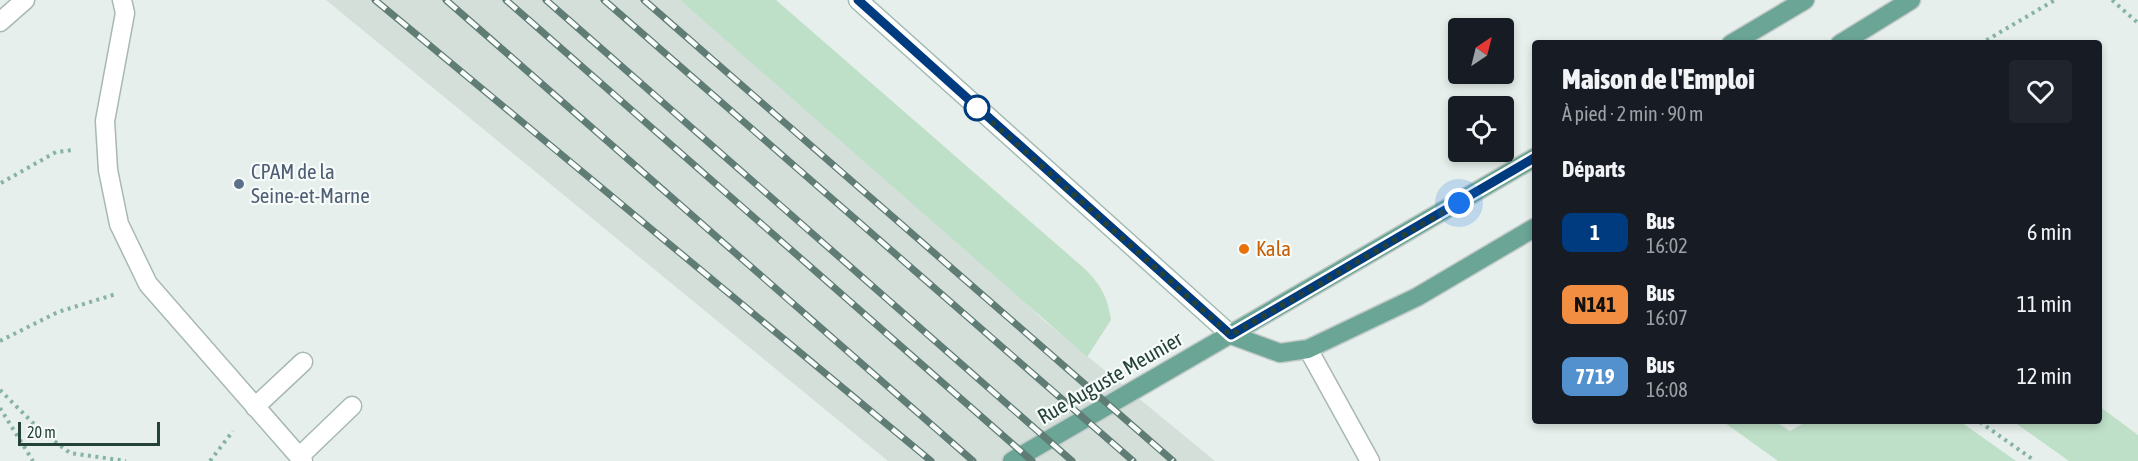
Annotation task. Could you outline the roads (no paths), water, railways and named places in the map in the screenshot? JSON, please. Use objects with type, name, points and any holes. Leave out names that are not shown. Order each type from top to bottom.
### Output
[{"type":"main road","points":[[1738,40],[1805,0]]},
{"type":"main road","points":[[1846,40],[1911,0]]},
{"type":"main road","name":"Rue Auguste Meunier","points":[[1012,461],[1132,393],[1160,373],[1231,335],[1532,159]]},
{"type":"main road","points":[[1231,335],[1281,353],[1308,350],[1417,297],[1532,229]]},
{"type":"street","points":[[0,22],[25,0]]},
{"type":"street","points":[[122,0],[125,13],[105,121],[108,170],[119,224],[148,284],[301,459],[352,406]]},
{"type":"street","points":[[858,0],[1231,335]]},
{"type":"street","points":[[1308,350],[1370,461]]},
{"type":"street","points":[[255,407],[303,362]]},
{"type":"railway","points":[[375,0],[931,461]]},
{"type":"railway","points":[[446,0],[973,461]]},
{"type":"railway","points":[[506,0],[1032,461]]},
{"type":"railway","points":[[546,0],[1072,461]]},
{"type":"railway","points":[[604,0],[1133,461]]},
{"type":"railway","points":[[644,0],[1173,461]]},
{"type":"place","name":"CPAM de la Seine-et-Marne","points":[[239,184]]},
{"type":"place","name":"Kala","points":[[1244,249]]}]
